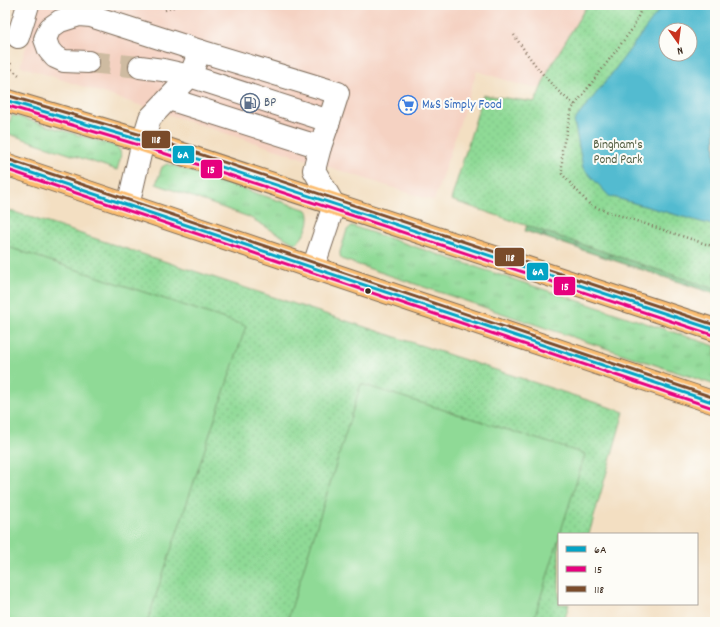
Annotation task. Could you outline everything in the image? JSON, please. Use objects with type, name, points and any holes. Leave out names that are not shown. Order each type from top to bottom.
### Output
[{"type":"main road","points":[[5,100],[143,141],[715,330]]},
{"type":"main road","points":[[5,164],[715,403]]},
{"type":"lane","points":[[18,37],[28,5]]},
{"type":"lane","points":[[88,62],[64,61],[55,57],[49,50],[45,39],[50,28],[60,21],[79,15],[91,16],[338,93],[314,170],[334,205],[313,268]]},
{"type":"lane","points":[[128,206],[143,141],[150,118],[190,76],[200,51]]},
{"type":"lane","points":[[140,67],[190,76],[329,121]]},
{"type":"lane","points":[[169,99],[320,147]]},
{"type":"path","points":[[642,5],[633,28],[572,109],[562,150],[562,174],[591,206],[715,247]]},
{"type":"path","points":[[514,35],[533,63],[564,97],[575,105]]},
{"type":"path","points":[[5,66],[9,67]]},
{"type":"shaded area","points":[[39,5],[587,5],[549,69],[541,88],[524,86],[477,71],[434,201],[20,66]]},
{"type":"green space","name":"Bingham's Pond Park","points":[[587,5],[715,5],[715,289],[451,200],[483,95],[535,102],[549,69]]},
{"type":"green space","points":[[12,115],[115,146],[121,154],[117,170],[6,133]]},
{"type":"green space","points":[[167,164],[307,210],[309,214],[309,223],[307,228],[302,237],[296,243],[292,242],[249,217],[156,184],[162,167]]},
{"type":"green space","points":[[535,199],[715,256],[715,294],[525,231]]},
{"type":"green space","points":[[5,209],[624,412],[589,533],[558,533],[558,605],[569,605],[564,622],[5,622]]},
{"type":"green space","points":[[352,226],[715,346],[715,385],[344,260],[340,257],[340,252],[347,230]]},
{"type":"green space","points":[[5,246],[246,326],[147,622],[5,622]]},
{"type":"green space","points":[[361,384],[585,454],[560,533],[558,533],[558,541],[533,622],[287,622]]},
{"type":"water","points":[[661,5],[715,5],[715,226],[609,196],[583,168],[574,121],[657,13]]},
{"type":"tunnel","points":[[88,62],[140,67]]},
{"type":"transit line","name":"118","points":[[6,95],[145,136],[715,325]]},
{"type":"transit line","name":"6A","points":[[5,100],[143,141],[715,330]]},
{"type":"transit line","name":"15","points":[[5,105],[142,146],[713,335]]},
{"type":"transit line","name":"118","points":[[7,159],[715,398]]},
{"type":"transit line","name":"6A","points":[[5,164],[715,403]]},
{"type":"transit line","name":"15","points":[[5,169],[713,408]]},
{"type":"place","name":"BP","points":[[250,103]]},
{"type":"place","name":"M&S Simply Food","points":[[408,105]]}]
